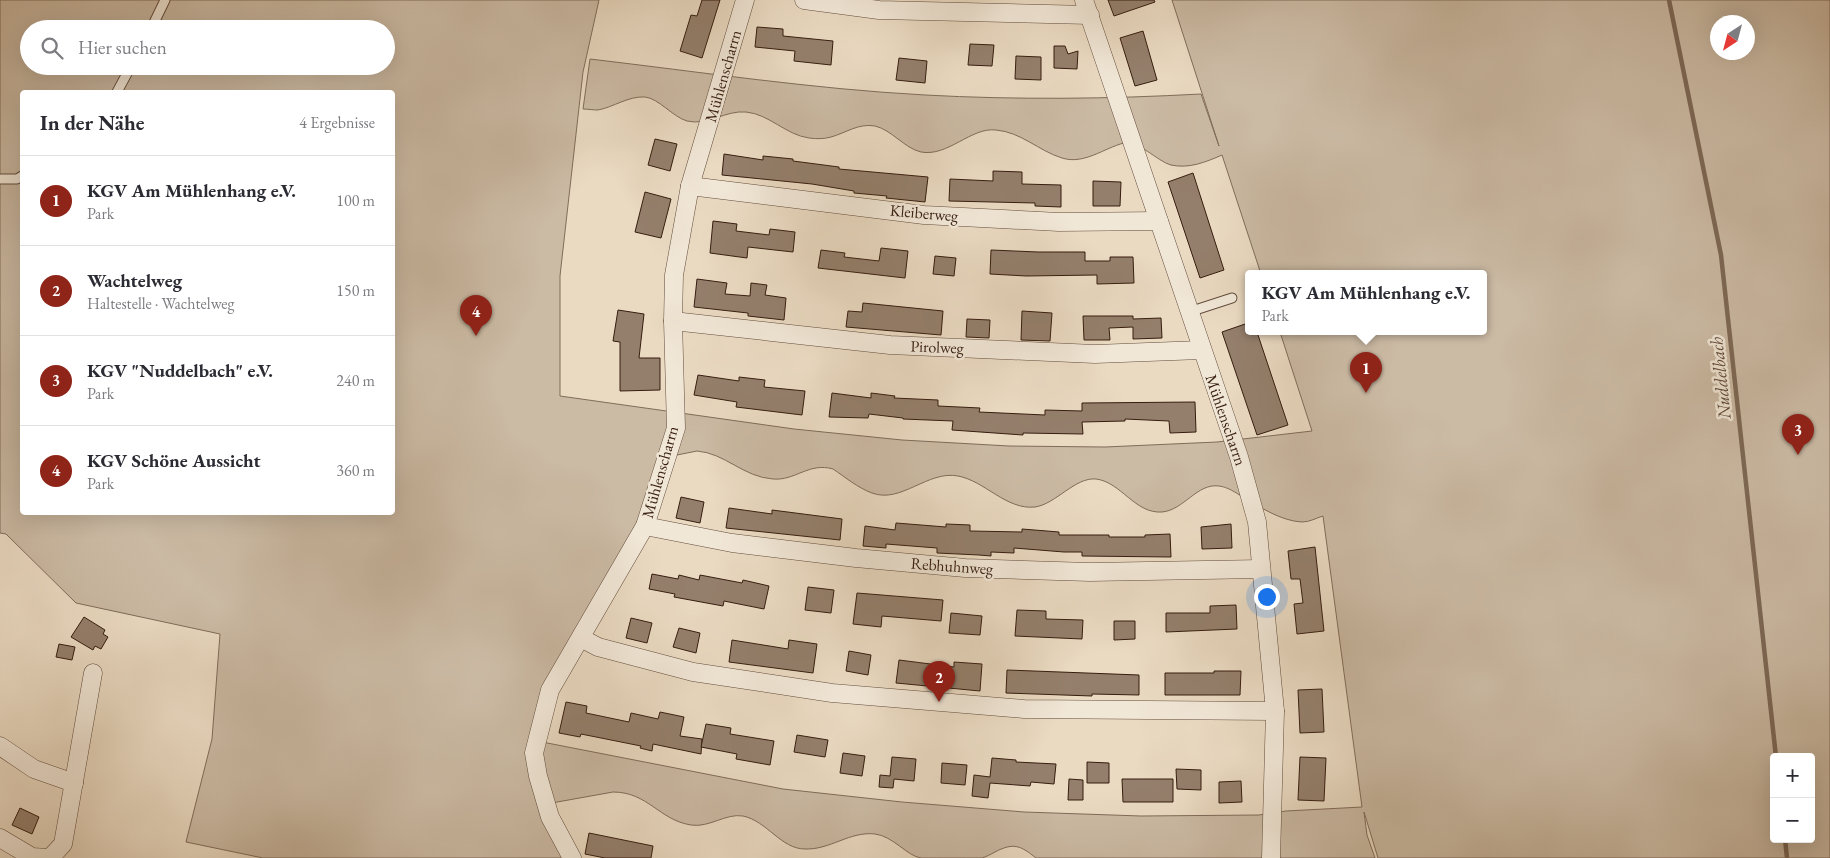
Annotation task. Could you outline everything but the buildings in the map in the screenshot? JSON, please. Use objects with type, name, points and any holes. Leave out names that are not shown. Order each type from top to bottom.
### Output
[{"type":"street","name":"Mühlenscharrn","points":[[572,858],[550,817],[538,776],[534,753],[550,690],[645,526],[676,428],[673,320],[674,275],[690,186],[745,0]]},
{"type":"street","points":[[804,0],[879,10],[1087,8]]},
{"type":"street","name":"Mühlenscharrn","points":[[1087,8],[1201,350],[1239,457],[1257,522],[1275,711],[1272,858]]},
{"type":"street","name":"Kleiberweg","points":[[690,186],[924,215],[1059,222],[1159,221]]},
{"type":"street","name":"Pirolweg","points":[[673,320],[890,345],[1095,354],[1201,350]]},
{"type":"street","name":"Rebhuhnweg","points":[[645,526],[732,543],[856,558],[964,568],[1090,572],[1261,569]]},
{"type":"street","points":[[581,638],[598,647],[693,672],[832,693],[1024,709],[1275,711]]},
{"type":"street","points":[[0,838],[32,857],[50,858],[63,844],[93,673]]},
{"type":"street","points":[[0,746],[34,769],[74,783]]},
{"type":"lane","points":[[155,20],[165,0]]},
{"type":"lane","points":[[117,90],[126,75]]},
{"type":"lane","points":[[0,179],[17,179],[20,177]]},
{"type":"lane","points":[[1189,312],[1232,298]]},
{"type":"shaded area","points":[[0,0],[599,0],[583,72],[560,276],[560,396],[794,429],[902,440],[1009,446],[1105,447],[1217,442],[1312,431],[1281,335],[1487,335],[1487,270],[1260,270],[1222,155],[1197,164],[1178,166],[1166,163],[1135,145],[1124,143],[1086,158],[1070,160],[1054,155],[1014,134],[996,130],[978,133],[941,150],[921,152],[909,147],[887,131],[869,125],[831,137],[814,139],[793,133],[762,116],[746,112],[731,113],[709,120],[687,121],[676,116],[650,98],[645,97],[633,98],[604,109],[583,109],[590,59],[799,84],[925,95],[1063,98],[1201,94],[1219,146],[1172,0],[1830,0],[1830,858],[1378,858],[1364,812],[1367,835],[1375,858],[1036,858],[1021,848],[1012,846],[982,858],[921,858],[910,854],[888,838],[875,834],[857,835],[814,849],[796,848],[781,840],[759,823],[743,816],[691,825],[670,818],[635,796],[613,792],[546,804],[572,858],[263,858],[186,842],[212,739],[220,634],[76,603],[6,534],[0,533]],"holes":[[[697,451],[716,456],[752,474],[773,479],[781,479],[817,468],[833,469],[862,488],[872,493],[883,495],[904,491],[947,475],[968,479],[1015,504],[1024,507],[1035,507],[1043,505],[1081,482],[1096,479],[1105,481],[1136,503],[1152,511],[1162,512],[1170,510],[1197,492],[1211,486],[1219,486],[1229,489],[1286,519],[1305,522],[1323,516],[1362,807],[1286,811],[1259,815],[1141,816],[1024,812],[902,802],[783,789],[537,741],[581,638],[645,526],[667,457]]]},
{"type":"waterway","name":"Nuddelbach","points":[[1669,0],[1721,255],[1776,753]]},
{"type":"waterway","name":"Nuddelbach","points":[[1785,843],[1787,858]]},
{"type":"place","name":"KGV Schöne Aussicht","points":[[476,336]]},
{"type":"place","name":"KGV Am Mühlenhang e.V.","points":[[1366,393]]},
{"type":"place","name":"KGV \"Nuddelbach\" e.V.","points":[[1798,455]]},
{"type":"place","name":"Wachtelweg","points":[[939,702]]}]
